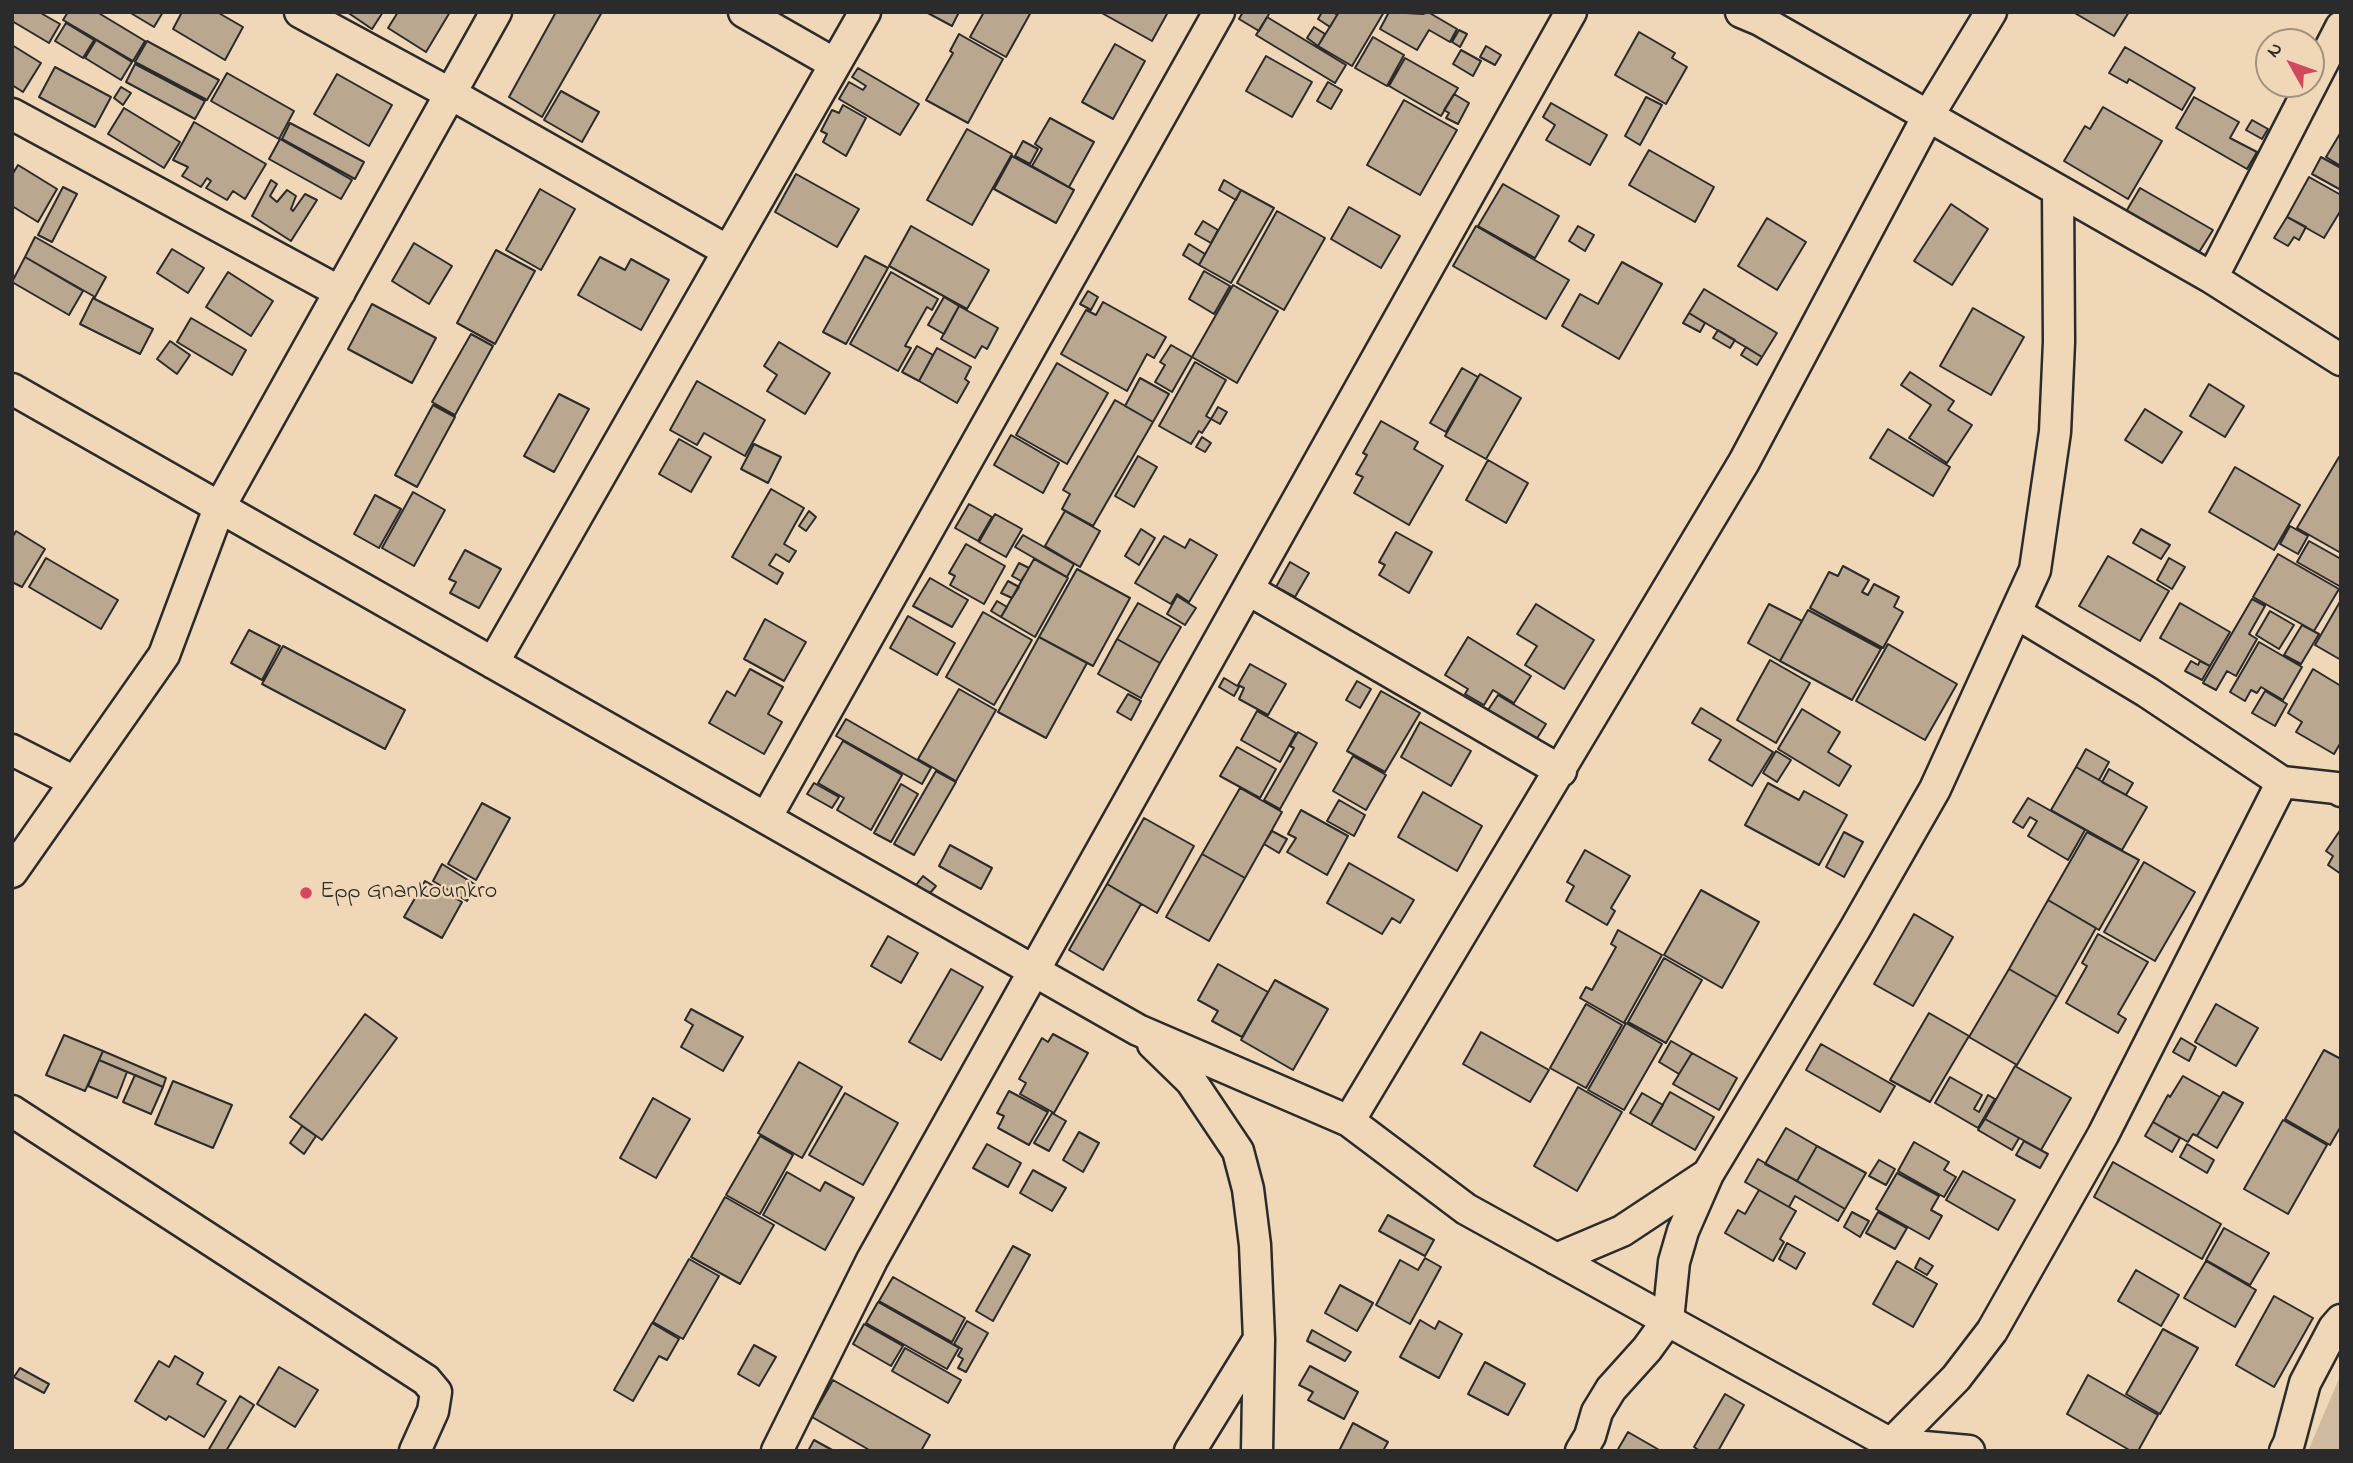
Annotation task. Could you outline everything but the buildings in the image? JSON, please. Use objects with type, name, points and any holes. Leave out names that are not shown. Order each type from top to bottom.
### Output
[{"type":"street","points":[[300,12],[728,251]]},
{"type":"street","points":[[12,872],[164,655],[219,508],[496,12]]},
{"type":"street","points":[[744,12],[835,64]]},
{"type":"street","points":[[494,663],[865,12]]},
{"type":"street","points":[[766,817],[1219,12]]},
{"type":"street","points":[[776,1451],[873,1260],[1571,12]]},
{"type":"street","points":[[1741,12],[1760,20],[2212,278],[2341,360]]},
{"type":"street","points":[[1349,1121],[1744,462],[1928,116],[1991,12]]},
{"type":"street","points":[[2212,278],[2341,27]]},
{"type":"street","points":[[12,114],[340,292]]},
{"type":"street","points":[[1581,1451],[1590,1436],[1597,1412],[1611,1389],[1647,1349],[1668,1320],[1674,1262],[1683,1231],[1708,1174],[1855,929],[1935,789],[2035,570],[2055,432],[2059,342],[2058,191]]},
{"type":"street","points":[[12,390],[1138,1030],[1349,1121],[1466,1209],[1668,1320],[1856,1438],[1969,1451]]},
{"type":"street","points":[[1249,590],[1561,771]]},
{"type":"street","points":[[2016,613],[2147,692],[2282,782],[2341,791]]},
{"type":"street","points":[[12,750],[75,782]]},
{"type":"street","points":[[1891,1444],[1956,1378],[1992,1331],[2103,1135],[2282,782]]},
{"type":"street","points":[[1138,1030],[1191,1081],[1238,1151],[1248,1189],[1255,1245],[1259,1339],[1257,1451]]},
{"type":"street","points":[[12,1111],[426,1380],[436,1392],[433,1411],[415,1451]]},
{"type":"street","points":[[1556,1259],[1622,1231],[1708,1174]]},
{"type":"street","points":[[2286,1451],[2305,1383],[2334,1328],[2341,1320]]},
{"type":"street","points":[[1190,1451],[1259,1339]]},
{"type":"shaded area","points":[[2341,1374],[2341,1451],[2308,1451]]},
{"type":"place","name":"Epp Gnankounkro","points":[[306,893]]}]
